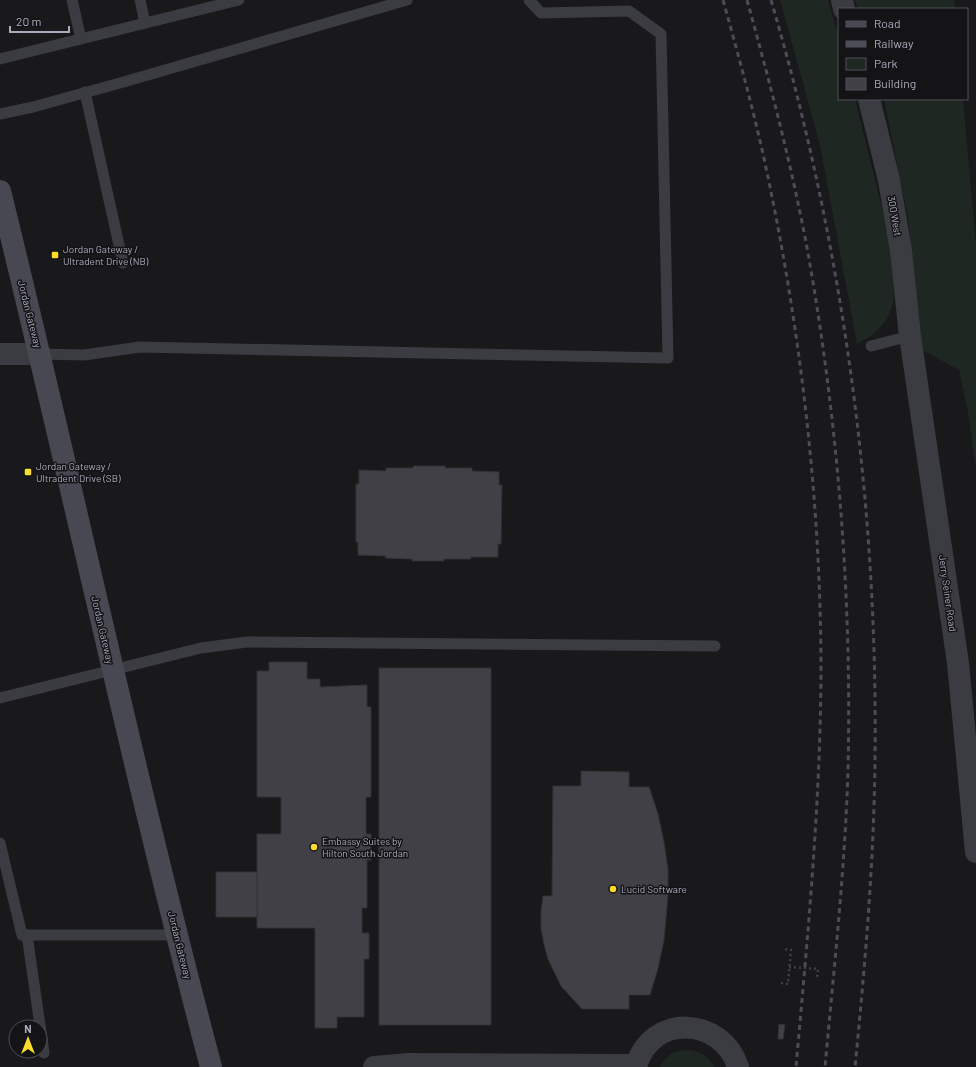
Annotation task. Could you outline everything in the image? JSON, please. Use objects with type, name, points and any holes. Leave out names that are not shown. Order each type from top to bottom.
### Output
[{"type":"main road","name":"Jordan Gateway","points":[[0,191],[40,354],[112,670],[211,1067]]},
{"type":"street","name":"300 West","points":[[869,100],[889,180],[902,251],[910,336]]},
{"type":"street","name":"Jerry Seiner Road","points":[[910,336],[958,663],[976,852]]},
{"type":"street","points":[[0,354],[40,354]]},
{"type":"street","points":[[374,1067],[409,1064],[636,1066],[644,1048],[653,1039],[669,1030],[687,1027],[699,1028],[722,1040],[733,1055],[738,1067]]},
{"type":"lane","points":[[72,0],[82,39]]},
{"type":"lane","points":[[140,0],[146,23]]},
{"type":"lane","points":[[0,59],[239,0]]},
{"type":"lane","points":[[0,114],[34,107],[120,83],[407,0]]},
{"type":"lane","points":[[40,354],[84,355],[140,347],[668,358],[661,34],[629,11],[541,13],[529,0]]},
{"type":"lane","points":[[85,92],[123,263]]},
{"type":"lane","points":[[871,346],[910,336]]},
{"type":"lane","points":[[0,698],[201,648],[247,642],[715,646]]},
{"type":"lane","points":[[0,843],[22,935],[177,935]]},
{"type":"lane","points":[[28,935],[39,1019]]},
{"type":"path","points":[[781,983],[788,984],[790,967],[791,950],[784,949]]},
{"type":"path","points":[[790,967],[818,969],[818,979]]},
{"type":"green space","points":[[780,0],[828,0],[838,35],[838,100],[855,100],[891,244],[894,301],[887,319],[874,334],[857,344],[820,145]]},
{"type":"green space","points":[[855,0],[954,0],[955,8],[858,8]]},
{"type":"green space","points":[[884,100],[963,100],[976,243],[976,469],[967,407],[959,370],[920,349],[908,218]]},
{"type":"green space","points":[[688,1050],[704,1055],[710,1060],[714,1067],[660,1067],[665,1059],[671,1054]]},
{"type":"building","points":[[413,466],[445,466],[445,468],[472,468],[472,471],[499,472],[499,485],[502,485],[501,544],[498,544],[498,557],[444,559],[444,561],[412,561],[412,559],[385,558],[386,556],[358,555],[358,542],[356,542],[356,484],[359,484],[359,470],[386,471],[386,468],[413,468]]},
{"type":"building","name":"Embassy Suites by Hilton South Jordan","points":[[269,662],[307,662],[307,679],[320,679],[320,687],[367,685],[367,707],[371,707],[371,797],[366,797],[366,834],[371,834],[371,860],[367,860],[367,908],[362,908],[362,933],[369,933],[369,959],[364,959],[364,1017],[337,1017],[337,1028],[315,1028],[315,928],[257,928],[257,834],[281,834],[281,797],[257,797],[257,671],[269,671]]},
{"type":"building","points":[[379,668],[491,668],[491,1025],[379,1025]]},
{"type":"building","points":[[581,771],[629,772],[629,787],[649,787],[658,814],[664,842],[668,870],[668,894],[664,940],[650,995],[629,995],[629,1009],[582,1009],[561,986],[548,959],[544,944],[541,928],[543,896],[552,896],[553,786],[581,786]]},
{"type":"building","points":[[216,872],[257,872],[257,917],[216,917]]},
{"type":"building","points":[[779,1024],[785,1025],[783,1039],[778,1039]]},
{"type":"railway","points":[[723,0],[765,163],[788,286],[806,411],[817,536],[821,662],[819,764],[813,865],[796,1067]]},
{"type":"railway","points":[[747,0],[780,125],[808,253],[827,381],[841,510],[848,640],[849,705],[847,807],[842,881],[825,1067]]},
{"type":"railway","points":[[771,0],[796,92],[818,186],[836,281],[851,376],[862,471],[870,567],[874,663],[875,759],[873,836],[855,1067]]},
{"type":"place","name":"Jordan Gateway / Ultradent Drive (NB)","points":[[55,255]]},
{"type":"place","name":"Jordan Gateway / Ultradent Drive (SB)","points":[[28,472]]},
{"type":"place","name":"Embassy Suites by Hilton South Jordan","points":[[314,847]]},
{"type":"place","name":"Lucid Software","points":[[613,889]]}]
